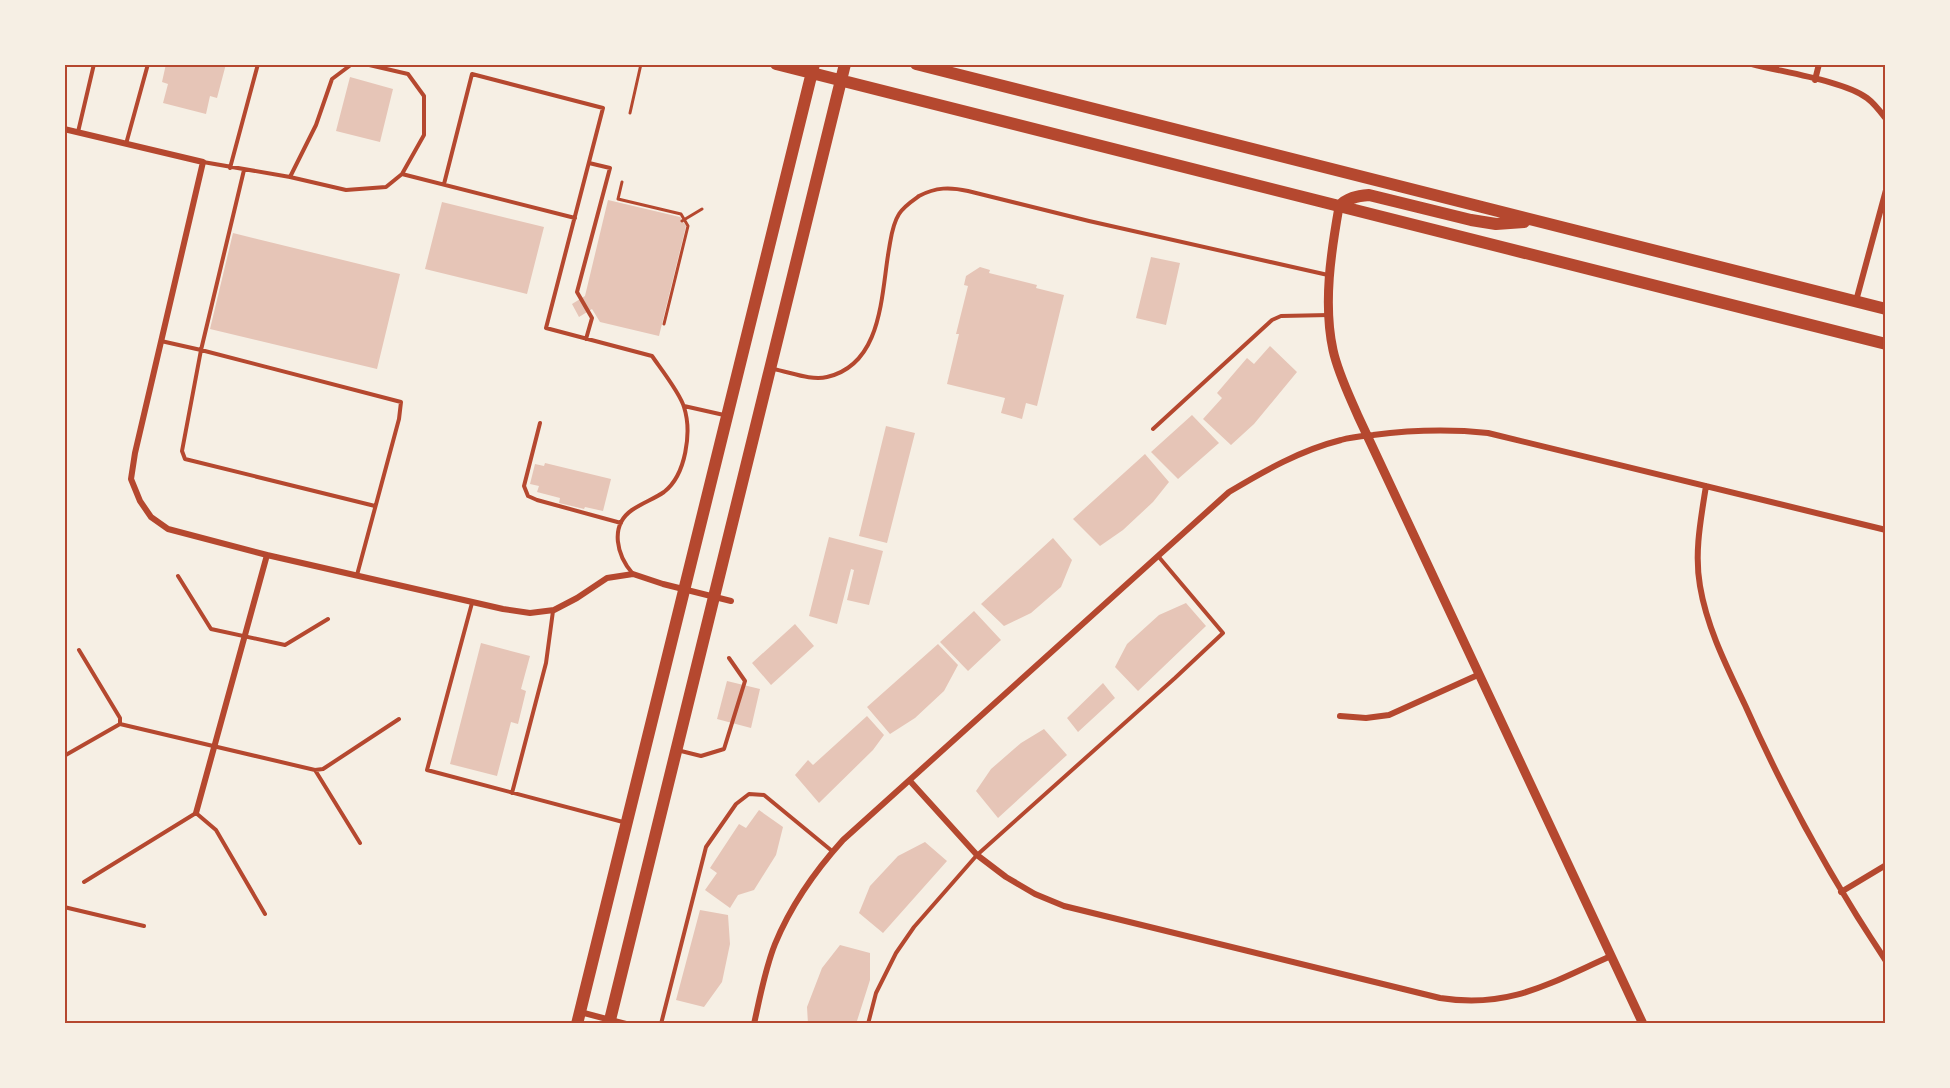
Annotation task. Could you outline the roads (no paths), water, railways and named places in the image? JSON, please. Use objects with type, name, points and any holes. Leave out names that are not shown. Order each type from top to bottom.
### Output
[{"type":"main road","points":[[776,64],[813,69],[841,81],[1886,344]]},
{"type":"main road","points":[[609,1022],[845,64]]},
{"type":"main road","points":[[916,64],[1886,309]]},
{"type":"main road","points":[[578,1018],[813,69]]},
{"type":"main road","points":[[1339,207],[1343,202],[1357,196],[1369,195],[1496,224],[1538,222]]},
{"type":"street","points":[[1752,64],[1857,92],[1878,108],[1886,119]]},
{"type":"street","points":[[1815,80],[1819,64]]},
{"type":"street","points":[[64,129],[203,162],[131,479],[140,501],[151,517],[168,529],[267,555],[472,603],[530,613],[554,610],[607,578],[633,574],[684,590],[731,601]]},
{"type":"street","points":[[1856,302],[1884,207],[1886,190]]},
{"type":"street","points":[[1339,207],[1328,275],[1333,349],[1341,377],[1643,1023]]},
{"type":"street","points":[[754,1023],[768,967],[787,918],[805,888],[833,852],[876,810],[1229,492],[1262,472],[1311,450],[1343,439],[1405,430],[1458,430],[1488,433],[1886,530]]},
{"type":"street","points":[[1706,486],[1698,555],[1699,583],[1705,611],[1764,749],[1801,822],[1886,961]]},
{"type":"street","points":[[196,813],[267,555]]},
{"type":"street","points":[[1340,716],[1366,718],[1389,715],[1480,674]]},
{"type":"street","points":[[910,781],[977,855],[1006,877],[1035,894],[1064,906],[1440,998],[1479,1002],[1522,994],[1611,956]]},
{"type":"street","points":[[1842,892],[1886,865]]},
{"type":"street","points":[[578,1018],[626,1023]]},
{"type":"lane","points":[[78,132],[94,64]]},
{"type":"lane","points":[[126,144],[148,64]]},
{"type":"lane","points":[[230,168],[258,64]]},
{"type":"lane","points":[[290,177],[316,125],[332,80],[352,64]]},
{"type":"lane","points":[[203,162],[290,177],[346,190],[386,187],[402,174],[423,135],[424,96],[408,74],[365,64]]},
{"type":"lane","points":[[444,184],[472,74],[603,108],[546,328],[652,356],[684,406],[687,448],[679,473],[664,492],[631,511],[621,523],[617,546],[625,565],[633,574]]},
{"type":"lane","points":[[586,339],[592,318],[577,292],[610,168],[589,163]]},
{"type":"lane","points":[[244,170],[201,350],[182,451],[185,459],[375,506]]},
{"type":"lane","points":[[402,174],[575,218]]},
{"type":"lane","points":[[771,368],[809,377],[825,378],[838,373],[858,360],[871,342],[877,320],[892,231],[899,213],[913,201],[934,189],[962,190],[1328,275]]},
{"type":"lane","points":[[1153,429],[1272,320],[1281,316],[1330,315]]},
{"type":"lane","points":[[162,341],[401,402],[399,419],[357,575]]},
{"type":"lane","points":[[684,406],[727,416]]},
{"type":"lane","points":[[540,423],[524,486],[528,496],[621,523]]},
{"type":"lane","points":[[868,1023],[876,993],[896,953],[914,927],[977,855],[1223,633],[1158,556]]},
{"type":"lane","points":[[178,576],[211,629],[285,645],[328,618]]},
{"type":"lane","points":[[472,603],[427,770],[627,824]]},
{"type":"lane","points":[[512,793],[546,663],[554,610]]},
{"type":"lane","points":[[79,650],[120,718],[120,724]]},
{"type":"lane","points":[[676,750],[701,756],[724,749],[745,681],[729,658]]},
{"type":"lane","points":[[64,756],[120,724],[315,770],[323,769],[399,718]]},
{"type":"lane","points":[[315,770],[360,843]]},
{"type":"lane","points":[[662,1023],[706,847],[736,804],[749,794],[764,795],[833,852]]},
{"type":"lane","points":[[84,882],[196,813],[216,831],[265,914]]},
{"type":"lane","points":[[64,907],[144,926]]}]
